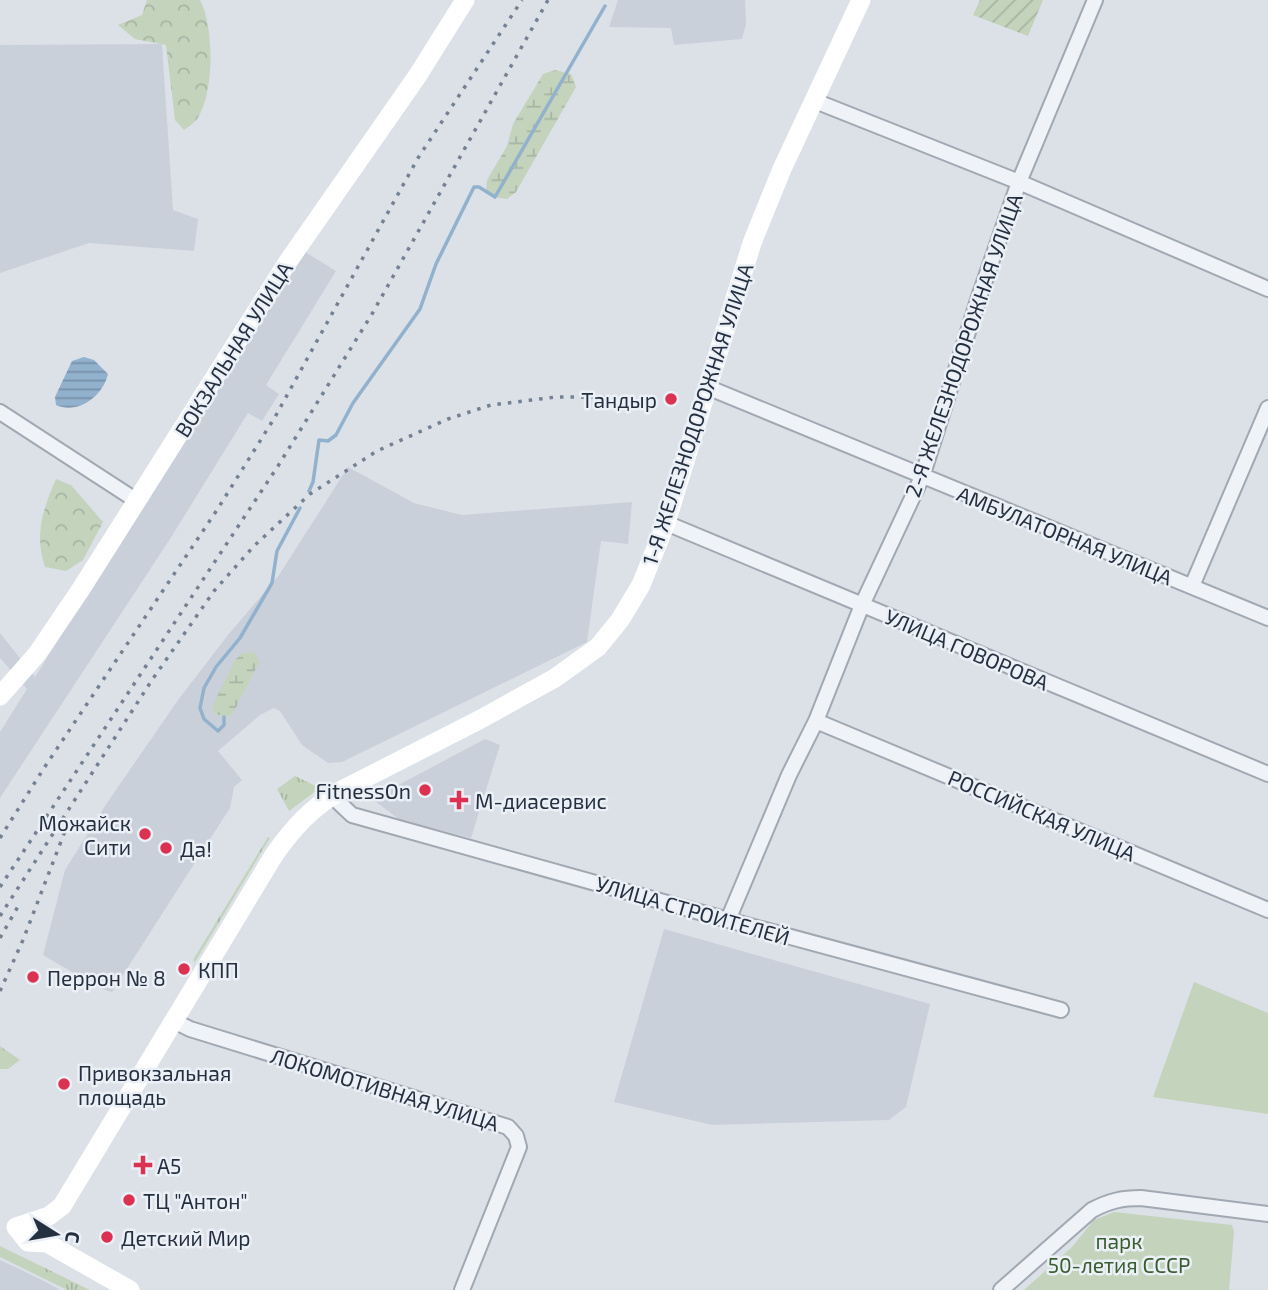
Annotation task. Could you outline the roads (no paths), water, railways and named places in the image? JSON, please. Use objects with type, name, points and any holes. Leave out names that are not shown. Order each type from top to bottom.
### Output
[{"type":"main road","name":"ВОКЗАЛЬНАЯ УЛИЦА","points":[[0,696],[37,654],[287,263],[418,75],[466,0]]},
{"type":"main road","name":"1-Я ЖЕЛЕЗНОДОРОЖНАЯ УЛИЦА","points":[[30,1230],[62,1206],[285,839],[305,816],[332,796],[560,674],[593,651],[633,600],[666,523],[748,252],[782,169],[861,0]]},
{"type":"main road","points":[[30,1230],[130,1290]]},
{"type":"street","name":"2-Я ЖЕЛЕЗНОДОРОЖНАЯ УЛИЦА","points":[[728,920],[789,775],[816,721],[862,605],[922,477],[1018,182],[1095,0]]},
{"type":"street","points":[[815,100],[1018,182],[1268,289]]},
{"type":"street","name":"АМБУЛАТОРНАЯ УЛИЦА","points":[[706,387],[1268,618]]},
{"type":"street","points":[[1192,586],[1268,408]]},
{"type":"street","points":[[0,412],[137,501]]},
{"type":"street","name":"УЛИЦА ГОВОРОВА","points":[[666,523],[1268,774]]},
{"type":"street","name":"РОССИЙСКАЯ УЛИЦА","points":[[816,721],[1268,910]]},
{"type":"street","name":"УЛИЦА СТРОИТЕЛЕЙ","points":[[332,796],[351,814],[1061,1010]]},
{"type":"street","name":"ЛОКОМОТИВНАЯ УЛИЦА","points":[[174,1021],[508,1127],[516,1136],[519,1147],[462,1290]]},
{"type":"street","points":[[1002,1290],[1092,1210],[1109,1201],[1141,1198],[1268,1214]]},
{"type":"water","points":[[84,357],[94,360],[108,374],[101,390],[81,405],[56,405],[55,397],[72,361]]},
{"type":"waterway","points":[[309,491],[313,482],[319,440],[328,441],[336,435],[353,403],[420,309],[436,264],[474,187],[479,187],[495,197],[605,6]]},
{"type":"waterway","points":[[224,717],[224,725],[218,731],[204,719],[200,708],[204,688],[216,667],[240,638],[272,583],[277,551],[300,508]]},
{"type":"railway","points":[[0,838],[217,510],[275,417],[418,158],[522,0]]},
{"type":"railway","points":[[0,887],[278,466],[372,314],[548,0]]},
{"type":"railway","points":[[0,916],[152,680],[214,591],[254,546],[310,494],[377,451],[448,419],[491,405],[556,397],[611,397]]},
{"type":"railway","points":[[0,991],[23,940],[67,826]]},
{"type":"railway","points":[[0,938],[20,903]]},
{"type":"place","name":"Тандыр","points":[[671,399]]},
{"type":"place","name":"FitnessOn","points":[[425,790]]},
{"type":"place","name":"М-диасервис","points":[[459,800]]},
{"type":"place","name":"Можайск Сити","points":[[145,834]]},
{"type":"place","name":"Да!","points":[[166,848]]},
{"type":"place","name":"КПП","points":[[184,969]]},
{"type":"place","name":"Перрон № 8","points":[[33,977]]},
{"type":"place","name":"Привокзальная площадь","points":[[64,1084]]},
{"type":"place","name":"А5","points":[[143,1165]]},
{"type":"place","name":"ТЦ \"Антон\"","points":[[129,1200]]},
{"type":"place","name":"Детский Мир","points":[[107,1237]]},
{"type":"park label","name":"парк 50-летия СССР","points":[[1119,1252]]}]
